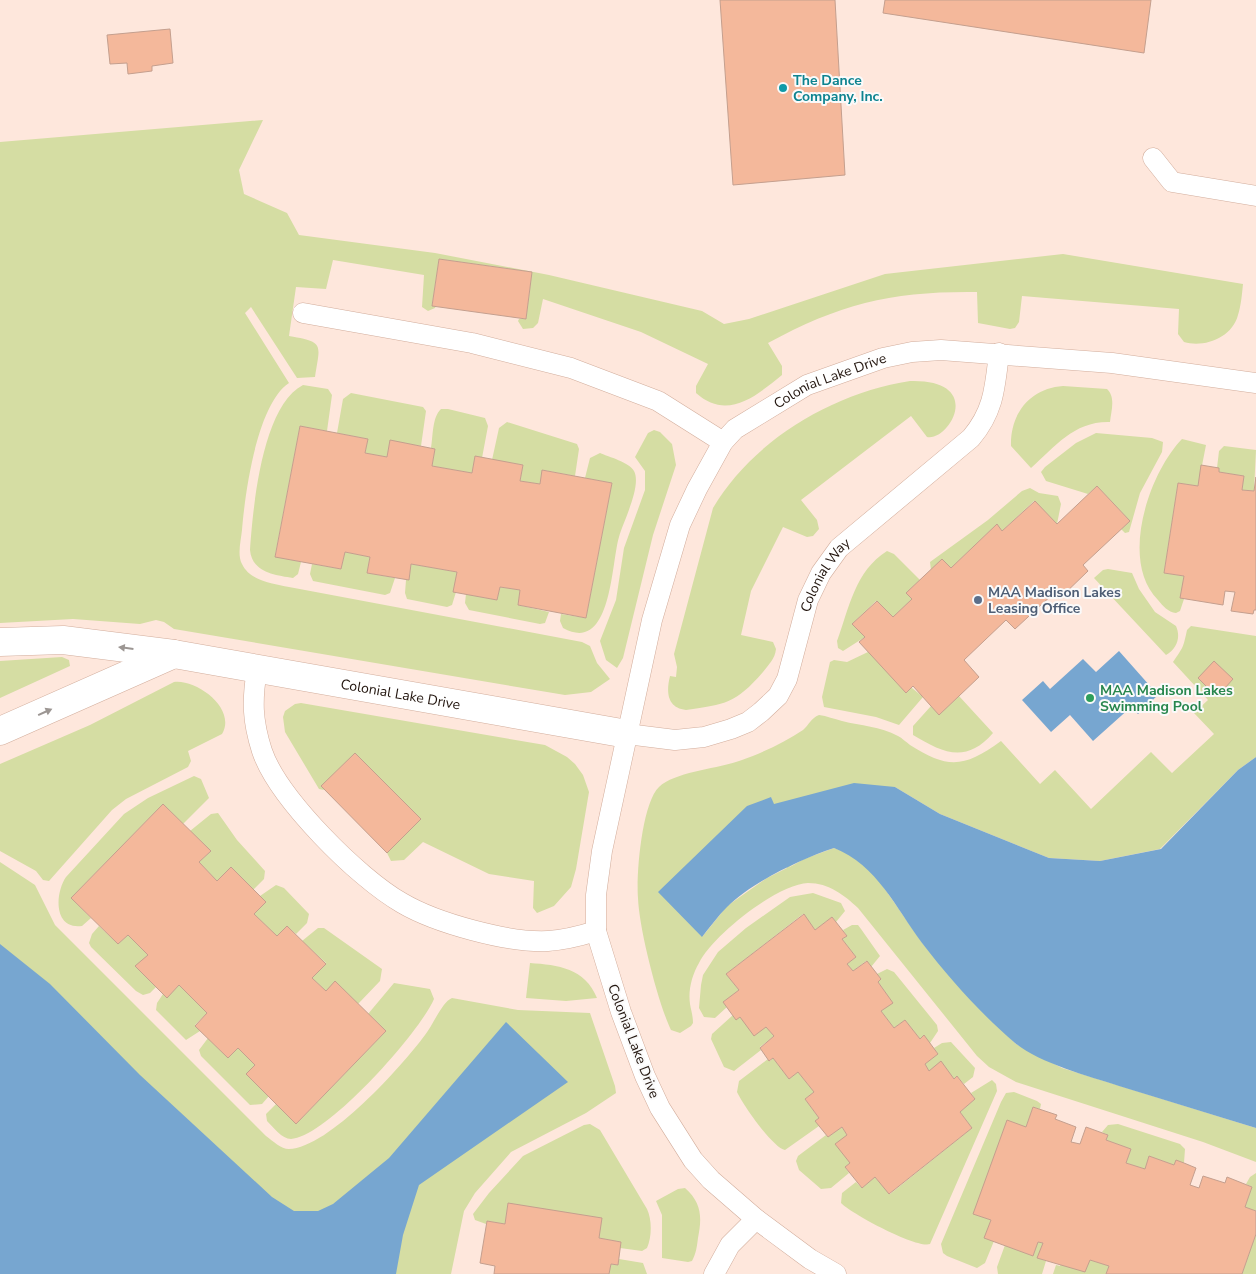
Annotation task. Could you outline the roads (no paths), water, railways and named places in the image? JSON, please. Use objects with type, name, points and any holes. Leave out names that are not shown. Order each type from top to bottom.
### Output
[{"type":"street","name":"Colonial Lake Drive","points":[[0,642],[63,640],[174,654],[627,734]]},
{"type":"street","points":[[0,731],[174,654]]},
{"type":"lane","points":[[1153,158],[1172,182],[1256,196]]},
{"type":"lane","points":[[303,313],[472,343],[571,368],[658,401],[723,442]]},
{"type":"lane","name":"Colonial Lake Drive","points":[[836,1274],[810,1259],[756,1219],[711,1180],[692,1160],[660,1108],[621,1012],[596,931],[596,895],[602,851],[652,620],[680,525],[723,442],[735,429],[807,384],[884,358],[941,350],[999,353],[1112,363],[1256,383]]},
{"type":"lane","name":"Colonial Way","points":[[627,734],[675,740],[704,737],[748,722],[778,696],[787,679],[808,600],[821,573],[839,548],[971,438],[985,422],[996,378],[999,353]]},
{"type":"lane","points":[[257,669],[252,700],[258,738],[269,766],[327,842],[379,886],[402,903],[446,923],[492,934],[547,941],[571,938],[596,931]]},
{"type":"lane","points":[[714,1274],[730,1245],[756,1219]]},
{"type":"water","name":"MAA Madison Lakes Swimming Pool","points":[[1119,651],[1158,695],[1138,714],[1131,707],[1093,741],[1070,715],[1051,732],[1022,700],[1043,681],[1050,689],[1083,659],[1096,672]]},
{"type":"water","points":[[1256,757],[1256,1128],[1079,1073],[1050,1063],[1025,1050],[990,1020],[954,982],[922,943],[874,876],[862,865],[834,848],[807,858],[763,880],[727,907],[702,937],[658,892],[747,806],[771,797],[774,804],[854,783],[895,787],[940,814],[1049,858],[1100,861],[1161,849],[1238,770]]},
{"type":"water","points":[[0,944],[50,984],[140,1075],[272,1197],[294,1211],[318,1211],[333,1204],[389,1158],[506,1022],[568,1082],[419,1185],[403,1235],[396,1274],[0,1274]]},
{"type":"place","name":"The Dance Company, Inc.","points":[[783,88]]},
{"type":"place","name":"MAA Madison Lakes Leasing Office","points":[[978,600]]},
{"type":"place","name":"MAA Madison Lakes Swimming Pool","points":[[1090,698]]}]
